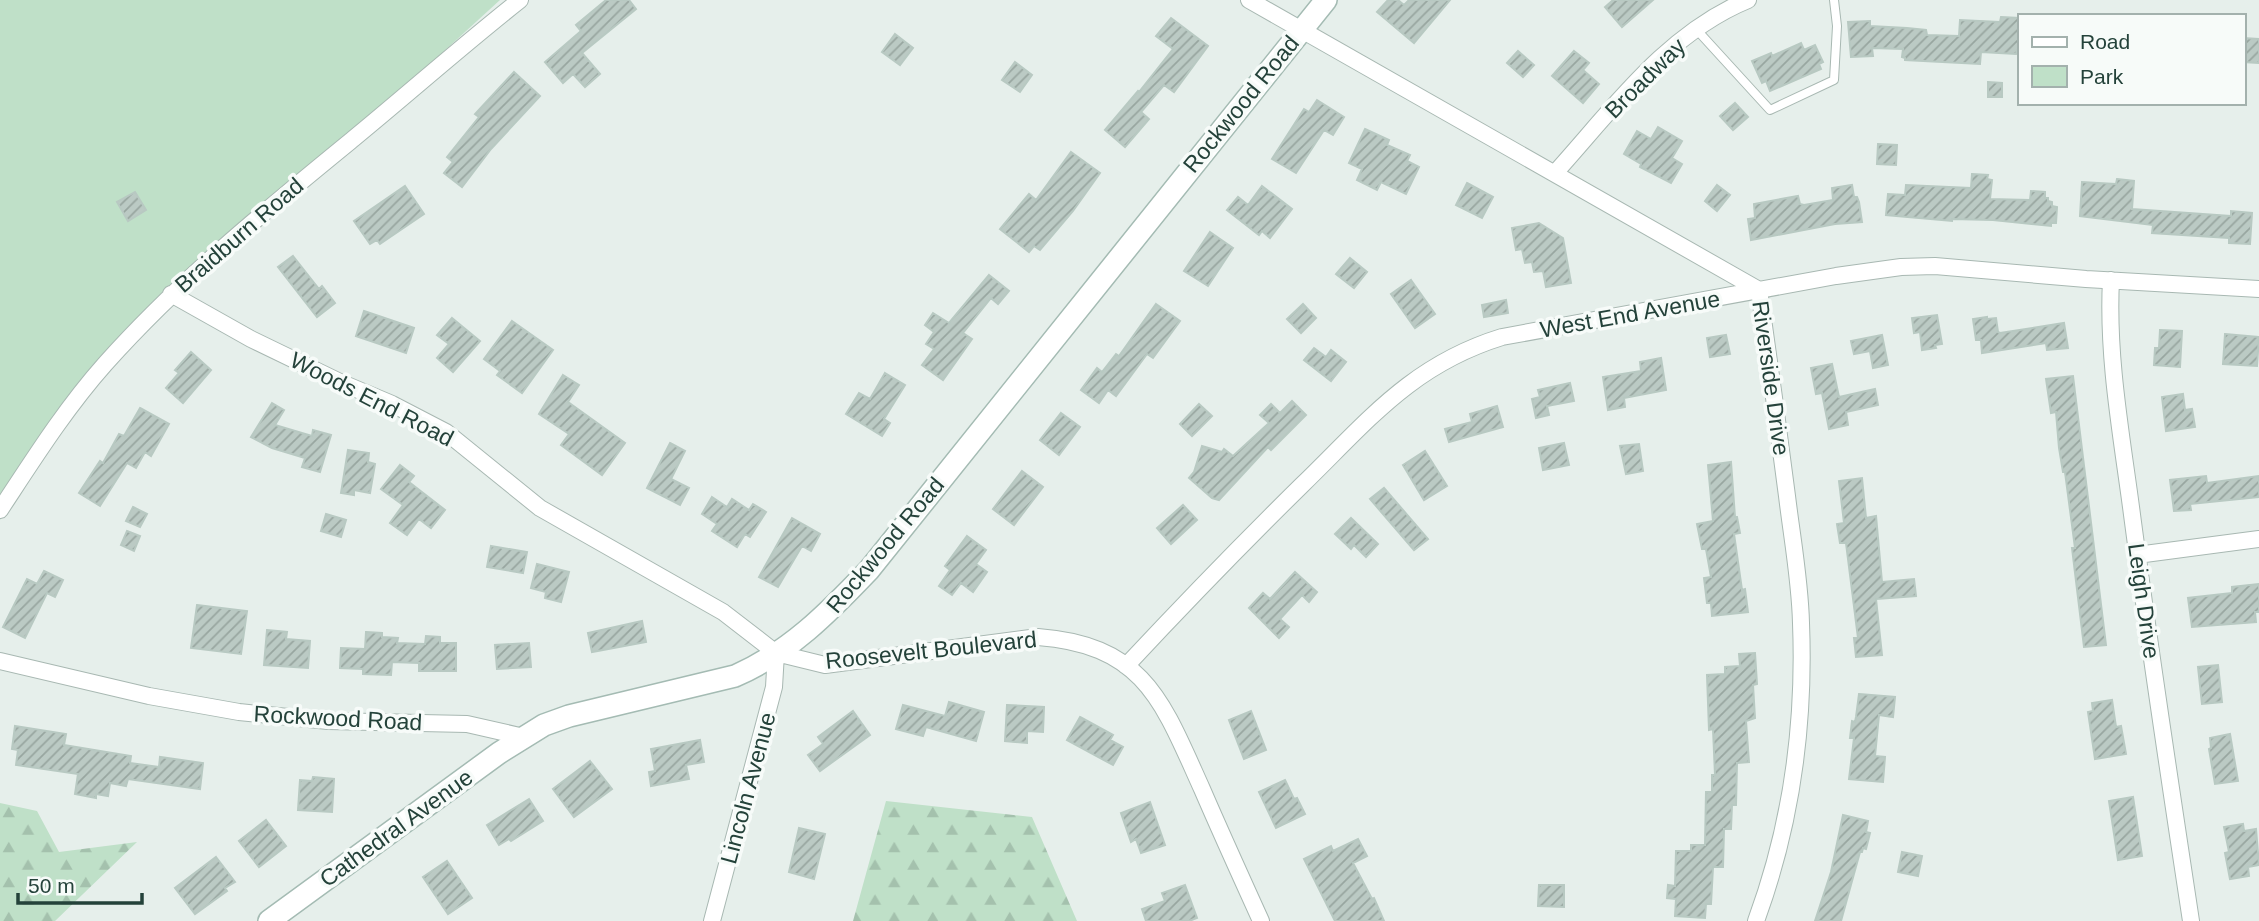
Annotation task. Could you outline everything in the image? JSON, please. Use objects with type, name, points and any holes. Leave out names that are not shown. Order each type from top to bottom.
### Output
[{"type":"street","name":"Braidburn Road","points":[[0,510],[78,397],[171,294],[257,217],[520,0]]},
{"type":"street","name":"Riverside Drive","points":[[1249,0],[1759,290],[1800,597],[1802,671],[1799,732],[1791,792],[1779,848],[1756,921]]},
{"type":"street","name":"Rockwood Road","points":[[0,661],[149,696],[239,712],[328,721],[467,724],[524,737],[544,725],[569,716],[735,676],[755,667],[820,622],[869,570],[1326,0]]},
{"type":"street","name":"Broadway","points":[[1555,173],[1659,58],[1696,29],[1748,0]]},
{"type":"street","name":"West End Avenue","points":[[1126,666],[1219,566],[1400,389],[1448,358],[1473,346],[1502,338],[1759,290],[1901,267],[1935,266],[2111,281],[2259,289]]},
{"type":"street","name":"Leigh Drive","points":[[2111,281],[2109,321],[2137,555],[2191,921]]},
{"type":"street","name":"Woods End Road","points":[[171,294],[251,339],[409,412],[446,432],[540,508],[723,611],[776,653]]},
{"type":"street","points":[[2137,555],[2259,539]]},
{"type":"street","name":"Roosevelt Boulevard","points":[[776,653],[825,665],[1038,638],[1062,639],[1105,653],[1126,666],[1155,694],[1167,713],[1261,921]]},
{"type":"street","name":"Lincoln Avenue","points":[[712,921],[774,687],[776,653]]},
{"type":"street","name":"Cathedral Avenue","points":[[269,921],[499,752],[524,737]]},
{"type":"lane","points":[[1696,29],[1770,110],[1834,80],[1837,26],[1833,0]]},
{"type":"green space","points":[[0,0],[500,0],[118,349],[0,520]]},
{"type":"green space","points":[[886,801],[1032,817],[1077,921],[853,921]]},
{"type":"green space","points":[[0,803],[37,811],[59,852],[137,842],[55,921],[0,921]]},
{"type":"building","points":[[606,0],[629,0],[636,9],[582,53],[600,74],[585,87],[573,74],[563,83],[545,62],[581,31],[576,25]]},
{"type":"building","points":[[1388,0],[1398,0],[1404,5],[1409,0],[1450,0],[1414,43],[1377,12]]},
{"type":"building","points":[[1613,0],[1653,0],[1622,27],[1605,7]]},
{"type":"building","points":[[2001,17],[2018,18],[2018,50],[2016,54],[1981,52],[1980,64],[1905,60],[1902,57],[1903,49],[1872,48],[1873,56],[1851,57],[1848,22],[1870,21],[1870,26],[1926,30],[1927,35],[1959,36],[1960,20],[2000,22]]},
{"type":"building","points":[[1171,18],[1208,46],[1174,92],[1164,85],[1141,112],[1149,119],[1125,147],[1105,130],[1173,49],[1156,36]]},
{"type":"building","points":[[895,34],[913,48],[900,65],[882,52]]},
{"type":"building","points":[[2245,38],[2259,39],[2259,63],[2245,62]]},
{"type":"building","points":[[1801,43],[1804,50],[1815,45],[1823,62],[1819,64],[1821,69],[1770,91],[1766,81],[1762,83],[1752,61],[1771,53],[1772,56]]},
{"type":"building","points":[[1518,51],[1534,65],[1523,77],[1507,63]]},
{"type":"building","points":[[1574,51],[1589,63],[1583,70],[1599,84],[1583,103],[1552,76]]},
{"type":"building","points":[[1015,62],[1032,75],[1020,92],[1002,80]]},
{"type":"building","points":[[514,72],[540,96],[491,149],[462,187],[444,173],[453,162],[447,157],[479,117],[475,114]]},
{"type":"building","points":[[1988,82],[2002,83],[2002,97],[1988,97]]},
{"type":"building","points":[[1317,100],[1344,117],[1333,135],[1324,130],[1296,173],[1272,159],[1304,109],[1309,112]]},
{"type":"building","points":[[1735,103],[1748,117],[1733,130],[1720,116]]},
{"type":"building","points":[[1658,127],[1682,141],[1672,158],[1682,164],[1671,183],[1640,167],[1641,164],[1624,154],[1637,131],[1651,139]]},
{"type":"building","points":[[1365,129],[1389,140],[1387,145],[1410,155],[1407,161],[1419,167],[1406,194],[1381,182],[1377,190],[1357,180],[1362,169],[1349,163]]},
{"type":"building","points":[[1878,144],[1897,145],[1896,165],[1877,164]]},
{"type":"building","points":[[1071,152],[1100,173],[1040,250],[1034,246],[1029,252],[1000,229],[1029,194],[1036,200]]},
{"type":"building","points":[[1972,174],[1988,175],[1987,179],[1992,180],[1990,199],[2030,200],[2031,191],[2045,192],[2045,198],[2052,202],[2052,206],[2057,207],[2056,223],[2051,223],[2051,226],[1993,220],[1952,221],[1886,215],[1888,194],[1905,195],[1906,185],[1971,188]]},
{"type":"building","points":[[2117,179],[2134,181],[2132,209],[2231,216],[2231,211],[2252,213],[2250,244],[2229,243],[2229,238],[2152,233],[2153,225],[2080,216],[2082,182],[2116,184]]},
{"type":"building","points":[[1467,183],[1493,197],[1482,218],[1456,205]]},
{"type":"building","points":[[1717,185],[1730,195],[1717,211],[1705,201]]},
{"type":"building","points":[[1852,185],[1854,197],[1857,197],[1859,202],[1862,222],[1835,224],[1751,240],[1748,219],[1755,218],[1754,204],[1798,196],[1800,204],[1804,205],[1833,200],[1832,188]]},
{"type":"building","points":[[405,186],[424,214],[380,244],[377,240],[370,244],[354,221]]},
{"type":"building","points":[[1262,186],[1292,209],[1270,238],[1262,231],[1259,235],[1227,210],[1238,197],[1248,205]]},
{"type":"building","points":[[135,192],[146,210],[128,221],[117,202]]},
{"type":"building","points":[[1539,223],[1563,238],[1571,283],[1546,287],[1543,271],[1534,272],[1532,262],[1525,263],[1522,249],[1516,250],[1512,228]]},
{"type":"building","points":[[1210,232],[1233,248],[1208,286],[1184,271]]},
{"type":"building","points":[[293,256],[319,289],[322,286],[335,303],[317,317],[278,267]]},
{"type":"building","points":[[1350,258],[1367,272],[1354,288],[1336,274]]},
{"type":"building","points":[[989,275],[1009,291],[998,304],[991,298],[963,333],[972,339],[943,380],[922,365],[934,349],[926,344],[934,332],[925,325],[933,313],[949,323]]},
{"type":"building","points":[[1411,280],[1435,314],[1415,328],[1391,294]]},
{"type":"building","points":[[1506,300],[1508,313],[1484,317],[1482,305]]},
{"type":"building","points":[[1156,304],[1180,321],[1153,358],[1147,354],[1116,396],[1108,390],[1099,403],[1081,390],[1097,368],[1102,372],[1116,354],[1119,356]]},
{"type":"building","points":[[1303,304],[1316,318],[1301,333],[1287,319]]},
{"type":"building","points":[[364,311],[414,328],[406,353],[356,336]]},
{"type":"building","points":[[1937,315],[1942,344],[1935,345],[1936,348],[1922,350],[1920,332],[1914,333],[1912,318]]},
{"type":"building","points":[[452,318],[480,341],[453,372],[437,358],[449,344],[437,335]]},
{"type":"building","points":[[1996,318],[2000,333],[2064,323],[2068,348],[2047,350],[2046,343],[1982,353],[1981,340],[1976,340],[1973,319]]},
{"type":"building","points":[[512,321],[553,350],[522,393],[497,375],[500,371],[484,359]]},
{"type":"building","points":[[2160,330],[2182,331],[2180,367],[2154,365]]},
{"type":"building","points":[[2225,334],[2259,337],[2257,366],[2223,364]]},
{"type":"building","points":[[1726,335],[1730,354],[1710,357],[1707,338]]},
{"type":"building","points":[[1882,335],[1888,365],[1873,368],[1870,351],[1854,354],[1851,341]]},
{"type":"building","points":[[1314,348],[1326,357],[1331,350],[1346,362],[1331,381],[1304,360]]},
{"type":"building","points":[[191,352],[211,370],[183,403],[166,388],[179,373],[175,370]]},
{"type":"building","points":[[1661,358],[1666,390],[1624,398],[1625,407],[1608,410],[1603,377],[1641,371],[1640,362]]},
{"type":"building","points":[[1832,364],[1839,397],[1875,389],[1878,405],[1846,412],[1848,425],[1829,429],[1822,393],[1816,394],[1811,368]]},
{"type":"building","points":[[885,373],[905,385],[884,419],[890,423],[882,436],[846,414],[859,393],[870,399]]},
{"type":"building","points":[[563,375],[579,385],[568,402],[625,443],[602,475],[561,445],[569,434],[539,414]]},
{"type":"building","points":[[2073,376],[2106,645],[2084,647],[2065,472],[2059,448],[2056,412],[2051,413],[2046,379]]},
{"type":"building","points":[[1570,383],[1574,401],[1547,406],[1549,415],[1536,418],[1532,399],[1540,397],[1538,390]]},
{"type":"building","points":[[2183,394],[2185,410],[2192,409],[2195,427],[2166,431],[2162,397]]},
{"type":"building","points":[[1292,401],[1306,415],[1271,450],[1268,447],[1219,500],[1212,498],[1189,478],[1194,472],[1202,446],[1222,452],[1224,449],[1233,456],[1269,423],[1260,415],[1271,404],[1280,413]]},
{"type":"building","points":[[272,403],[284,410],[275,425],[312,436],[313,430],[331,435],[320,472],[302,467],[305,458],[272,448],[251,437]]},
{"type":"building","points":[[1199,404],[1212,416],[1192,436],[1180,424]]},
{"type":"building","points":[[1497,406],[1503,427],[1449,442],[1445,429],[1472,422],[1470,414]]},
{"type":"building","points":[[140,408],[169,424],[151,456],[145,452],[136,468],[127,463],[100,506],[79,493],[100,461],[103,463],[119,434],[124,436]]},
{"type":"building","points":[[1061,413],[1080,427],[1059,455],[1040,440]]},
{"type":"building","points":[[670,443],[685,451],[671,479],[689,488],[680,505],[647,488]]},
{"type":"building","points":[[1564,443],[1569,465],[1543,470],[1539,448]]},
{"type":"building","points":[[1639,444],[1643,471],[1626,474],[1620,446]]},
{"type":"building","points":[[348,450],[369,453],[368,462],[375,464],[370,493],[354,490],[354,495],[341,493]]},
{"type":"building","points":[[1425,451],[1447,486],[1424,500],[1403,465]]},
{"type":"building","points":[[1731,462],[1735,517],[1740,533],[1734,534],[1748,612],[1712,616],[1711,603],[1707,603],[1704,578],[1711,577],[1706,549],[1702,549],[1697,524],[1713,521],[1708,465]]},
{"type":"building","points":[[400,465],[414,476],[409,482],[445,510],[431,528],[419,519],[407,535],[390,523],[403,505],[381,489]]},
{"type":"building","points":[[1022,471],[1043,487],[1014,525],[993,509]]},
{"type":"building","points":[[2206,476],[2207,483],[2259,476],[2259,497],[2190,504],[2191,510],[2174,511],[2170,480]]},
{"type":"building","points":[[1862,478],[1866,518],[1876,516],[1882,582],[1914,579],[1916,596],[1876,599],[1882,655],[1856,657],[1854,638],[1858,638],[1846,543],[1840,543],[1837,524],[1844,523],[1839,481]]},
{"type":"building","points":[[1384,488],[1428,539],[1414,550],[1370,499]]},
{"type":"building","points":[[712,497],[727,507],[732,499],[749,510],[753,504],[766,512],[750,537],[745,534],[737,547],[712,531],[717,524],[702,514]]},
{"type":"building","points":[[1183,505],[1197,520],[1171,544],[1157,528]]},
{"type":"building","points":[[133,507],[147,514],[140,527],[126,521]]},
{"type":"building","points":[[326,514],[346,520],[341,537],[321,531]]},
{"type":"building","points":[[792,518],[820,534],[811,551],[802,546],[778,587],[759,577]]},
{"type":"building","points":[[1351,518],[1378,544],[1366,557],[1354,545],[1351,549],[1335,534]]},
{"type":"building","points":[[127,531],[140,536],[134,551],[121,545]]},
{"type":"building","points":[[967,536],[986,550],[976,564],[987,572],[973,592],[961,583],[952,595],[939,586],[950,570],[945,566]]},
{"type":"building","points":[[491,546],[527,552],[523,573],[487,567]]},
{"type":"building","points":[[537,564],[569,572],[561,602],[545,598],[546,592],[531,588]]},
{"type":"building","points":[[44,571],[63,580],[55,597],[47,593],[25,638],[3,627],[27,579],[37,584]]},
{"type":"building","points":[[1295,572],[1317,592],[1309,602],[1302,595],[1280,619],[1289,627],[1279,638],[1249,608],[1263,593],[1270,599]]},
{"type":"building","points":[[2259,584],[2259,612],[2255,612],[2256,622],[2192,627],[2188,598],[2232,593],[2232,587]]},
{"type":"building","points":[[197,605],[247,611],[241,654],[191,648]]},
{"type":"building","points":[[642,621],[646,642],[592,652],[588,633]]},
{"type":"building","points":[[267,630],[287,632],[286,639],[310,641],[308,668],[264,665]]},
{"type":"building","points":[[366,632],[398,638],[397,643],[425,644],[426,636],[440,637],[440,643],[456,643],[456,671],[419,671],[419,663],[392,662],[391,675],[363,674],[363,669],[340,668],[341,648],[365,649]]},
{"type":"building","points":[[529,643],[531,667],[497,669],[495,645]]},
{"type":"building","points":[[1755,653],[1755,718],[1746,721],[1749,762],[1737,763],[1736,805],[1732,805],[1731,829],[1724,829],[1723,867],[1713,867],[1711,904],[1706,904],[1705,918],[1675,916],[1676,899],[1667,898],[1668,885],[1675,886],[1676,851],[1691,851],[1691,845],[1705,845],[1706,792],[1712,792],[1712,775],[1715,775],[1713,729],[1709,730],[1707,675],[1725,674],[1725,667],[1740,666],[1739,654]]},
{"type":"building","points":[[2218,665],[2222,702],[2202,704],[2198,667]]},
{"type":"building","points":[[1859,694],[1895,697],[1893,717],[1879,715],[1875,756],[1885,757],[1883,782],[1849,779],[1854,738],[1850,738],[1852,721],[1855,722]]},
{"type":"building","points":[[2112,700],[2116,727],[2121,726],[2126,754],[2095,759],[2088,712],[2093,711],[2092,703]]},
{"type":"building","points":[[949,702],[984,712],[976,741],[926,727],[923,736],[896,729],[903,705],[945,716]]},
{"type":"building","points":[[1007,705],[1044,707],[1043,732],[1027,731],[1027,743],[1005,741]]},
{"type":"building","points":[[853,711],[870,735],[820,771],[808,755],[823,744],[818,737]]},
{"type":"building","points":[[1251,711],[1266,750],[1244,759],[1229,720]]},
{"type":"building","points":[[1080,717],[1113,735],[1110,740],[1123,747],[1113,765],[1067,740]]},
{"type":"building","points":[[15,726],[66,734],[64,745],[131,756],[130,763],[159,767],[160,757],[203,763],[200,789],[128,779],[126,786],[110,783],[108,796],[96,794],[96,798],[75,794],[78,774],[16,765],[18,750],[12,749]]},
{"type":"building","points":[[2230,734],[2238,781],[2215,784],[2209,749],[2210,738]]},
{"type":"building","points":[[700,740],[704,762],[686,765],[689,779],[651,786],[649,772],[655,771],[651,749]]},
{"type":"building","points":[[590,761],[612,789],[574,817],[553,789]]},
{"type":"building","points":[[313,777],[334,779],[332,812],[298,810],[300,780],[312,781]]},
{"type":"building","points":[[1285,780],[1305,814],[1276,828],[1259,792]]},
{"type":"building","points":[[2133,797],[2142,856],[2118,860],[2109,801]]},
{"type":"building","points":[[529,799],[543,821],[511,841],[509,839],[499,845],[487,825]]},
{"type":"building","points":[[1150,802],[1165,845],[1141,853],[1136,839],[1131,842],[1121,813]]},
{"type":"building","points":[[1843,815],[1868,821],[1866,832],[1870,833],[1866,849],[1863,848],[1860,852],[1841,921],[1815,921],[1831,872]]},
{"type":"building","points":[[266,820],[286,846],[259,867],[239,841]]},
{"type":"building","points":[[2243,824],[2244,831],[2256,829],[2259,865],[2248,867],[2249,876],[2230,879],[2225,853],[2229,852],[2224,827]]},
{"type":"building","points":[[799,828],[825,834],[814,879],[789,872]]},
{"type":"building","points":[[1358,839],[1367,856],[1353,863],[1384,921],[1335,921],[1304,859],[1331,846],[1333,851]]},
{"type":"building","points":[[1902,852],[1922,856],[1918,876],[1898,872]]},
{"type":"building","points":[[216,857],[235,882],[195,914],[175,888]]},
{"type":"building","points":[[447,861],[472,898],[448,914],[423,877]]},
{"type":"building","points":[[1185,885],[1197,918],[1189,921],[1146,921],[1142,909],[1165,901],[1162,893]]},
{"type":"building","points":[[1539,885],[1564,885],[1564,907],[1538,906]]}]
